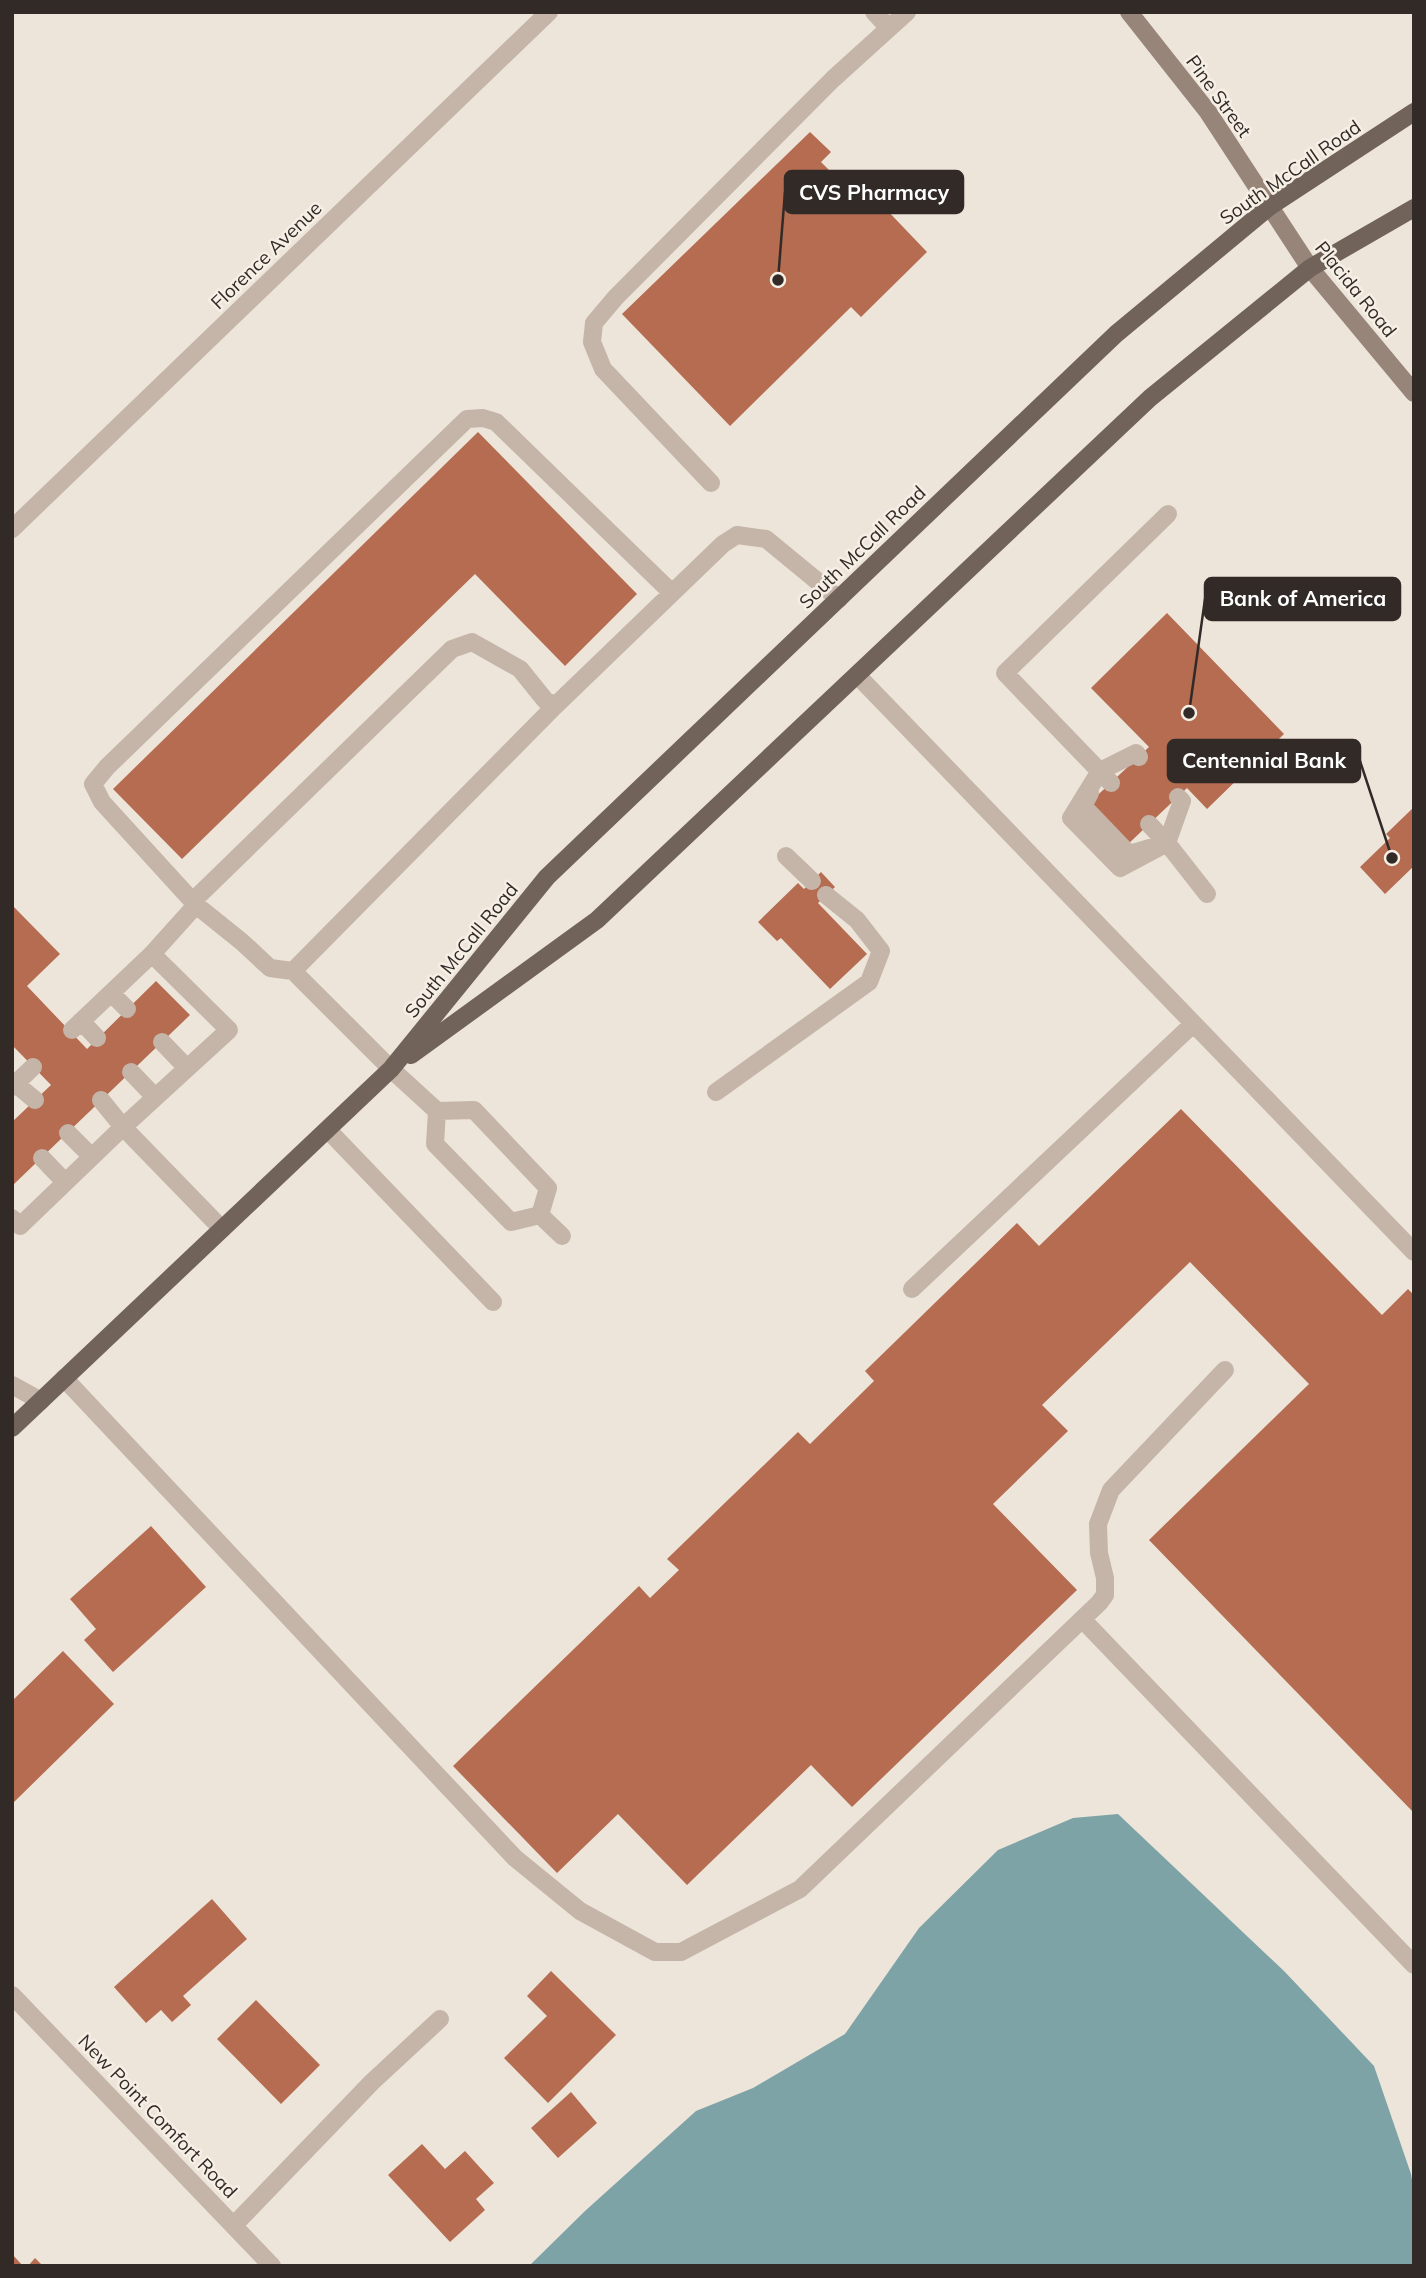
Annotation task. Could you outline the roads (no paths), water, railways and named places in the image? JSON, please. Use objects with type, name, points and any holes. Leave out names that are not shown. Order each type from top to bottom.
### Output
[{"type":"main road","name":"Pine Street","points":[[1129,12],[1208,112],[1269,207]]},
{"type":"main road","name":"South McCall Road","points":[[12,1428],[391,1069],[547,877],[1116,334],[1269,207],[1414,112]]},
{"type":"main road","name":"Placida Road","points":[[1269,207],[1310,268],[1414,393]]},
{"type":"main road","name":"South McCall Road","points":[[391,1069],[597,920],[1150,398],[1310,268],[1414,208]]},
{"type":"street","name":"Florence Avenue","points":[[12,529],[550,12]]},
{"type":"street","points":[[874,12],[889,28]]},
{"type":"street","points":[[711,483],[603,369],[592,342],[594,323],[833,79],[907,12]]},
{"type":"street","points":[[540,1215],[548,1188],[474,1110],[437,1111],[293,971],[270,968],[195,905],[102,802],[93,784],[107,767],[467,419],[483,418],[496,422],[672,593]]},
{"type":"street","points":[[1104,783],[1005,673],[1168,514]]},
{"type":"street","points":[[293,971],[555,706],[723,544],[737,535],[766,539],[839,599]]},
{"type":"street","points":[[97,1038],[76,1026],[152,954],[195,905],[197,897],[452,649],[472,642],[520,669],[545,701],[555,706]]},
{"type":"street","points":[[857,675],[1414,1252]]},
{"type":"street","points":[[1132,763],[1123,766],[1104,783],[1071,818],[1120,868],[1167,843],[1182,801],[1178,797]]},
{"type":"street","points":[[1164,809],[1169,814],[1167,843]]},
{"type":"street","points":[[1143,829],[1142,838],[1167,843],[1207,894]]},
{"type":"street","points":[[786,856],[811,881]]},
{"type":"street","points":[[716,1091],[869,982],[881,951],[857,920],[827,895]]},
{"type":"street","points":[[12,1218],[20,1226],[229,1030],[152,954]]},
{"type":"street","points":[[111,993],[127,1009]]},
{"type":"street","points":[[912,1289],[1193,1024]]},
{"type":"street","points":[[162,1042],[187,1068]]},
{"type":"street","points":[[33,1067],[14,1086],[35,1100]]},
{"type":"street","points":[[131,1072],[155,1097]]},
{"type":"street","points":[[101,1100],[123,1127],[222,1229]]},
{"type":"street","points":[[437,1111],[435,1144],[495,1206],[511,1222],[540,1215]]},
{"type":"street","points":[[328,1130],[493,1302]]},
{"type":"street","points":[[68,1133],[92,1157]]},
{"type":"street","points":[[42,1158],[65,1182]]},
{"type":"street","points":[[540,1215],[562,1236]]},
{"type":"street","points":[[64,1378],[515,1858],[580,1911],[654,1952],[681,1952],[800,1889],[1105,1595],[1098,1524],[1111,1490],[1226,1370]]},
{"type":"street","points":[[12,1385],[41,1401]]},
{"type":"street","points":[[1082,1619],[1414,1965]]},
{"type":"street","name":"New Point Comfort Road","points":[[12,1995],[272,2266]]},
{"type":"street","points":[[233,2225],[372,2082],[440,2019]]},
{"type":"water","points":[[1118,1814],[1284,1971],[1374,2066],[1411,2174],[1414,2191],[1414,2266],[529,2266],[585,2211],[696,2111],[753,2088],[845,2034],[919,1928],[998,1850],[1073,1818]]},
{"type":"place","name":"CVS Pharmacy","points":[[778,280]]},
{"type":"place","name":"Bank of America","points":[[1189,713]]},
{"type":"place","name":"Centennial Bank","points":[[1392,858]]}]
